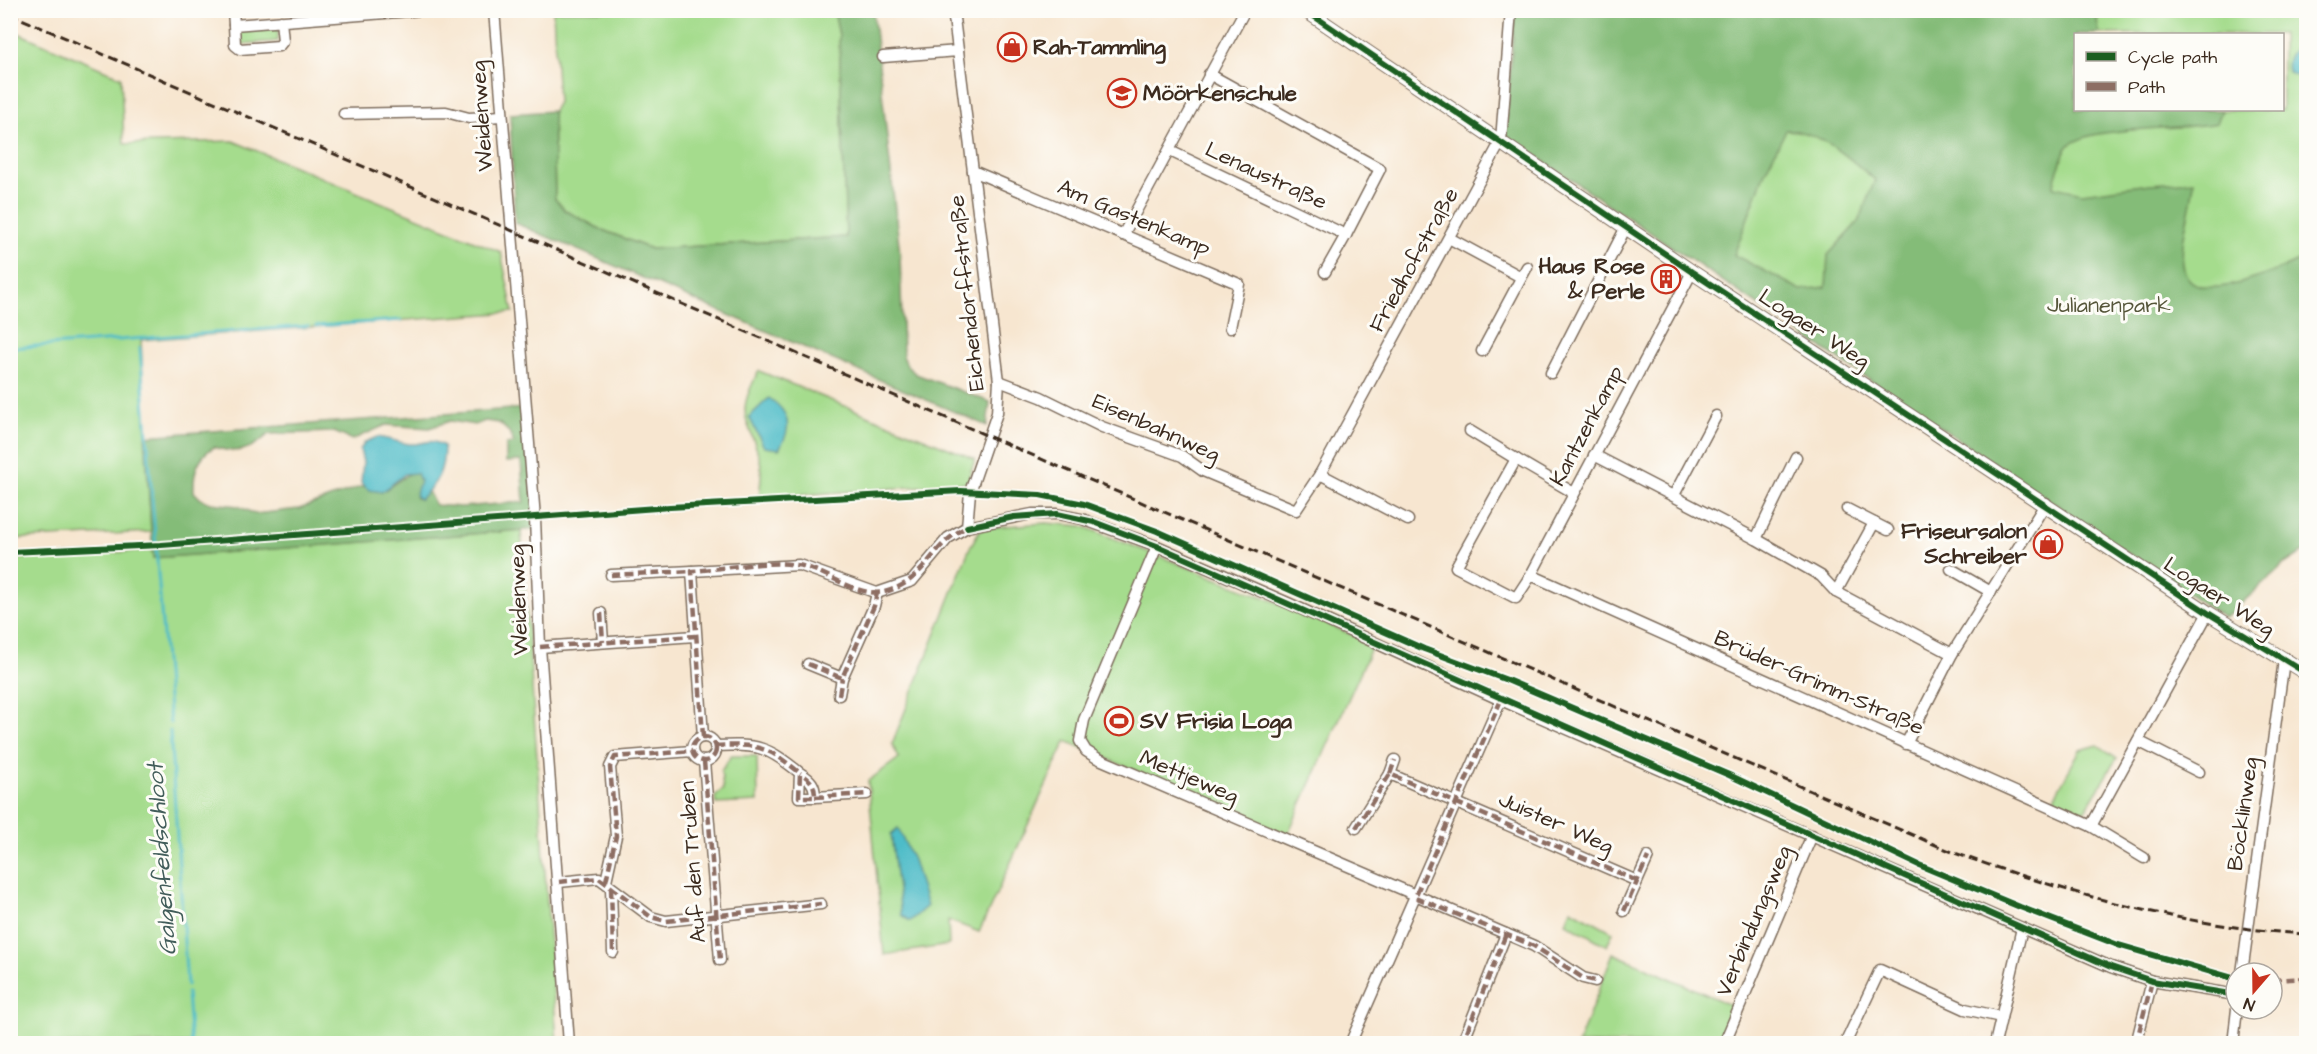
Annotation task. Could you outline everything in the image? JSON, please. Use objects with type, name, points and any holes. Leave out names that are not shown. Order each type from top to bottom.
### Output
[{"type":"street","points":[[233,10],[235,45],[240,49],[279,46],[283,42],[281,21]]},
{"type":"street","points":[[234,25],[423,10]]},
{"type":"street","name":"Weidenweg","points":[[494,10],[535,518],[540,647],[559,882],[569,1044]]},
{"type":"street","name":"Eichendorffstraße","points":[[953,10],[999,381],[997,412],[970,492],[967,526]]},
{"type":"street","name":"Lenaustraße","points":[[1123,235],[1245,10]]},
{"type":"street","name":"Logaer Weg","points":[[1305,10],[1692,272],[2046,503],[2208,613],[2307,673]]},
{"type":"street","name":"Friedhofstraße","points":[[1296,510],[1320,474],[1501,141],[1511,10]]},
{"type":"street","points":[[883,57],[958,51]]},
{"type":"street","name":"Lenaustraße","points":[[1209,74],[1380,169],[1325,272]]},
{"type":"street","points":[[344,114],[446,111],[469,118],[502,116]]},
{"type":"street","name":"Lenaustraße","points":[[1170,151],[1346,235]]},
{"type":"street","name":"Am Gastenkamp","points":[[973,171],[1239,284],[1230,328]]},
{"type":"street","points":[[1551,373],[1626,227]]},
{"type":"street","points":[[1449,238],[1524,272],[1482,351]]},
{"type":"street","name":"Kantzenkamp","points":[[1516,459],[1456,567],[1516,598],[1531,575],[1692,272]]},
{"type":"street","name":"Eisenbahnweg","points":[[999,381],[1041,397],[1102,427],[1182,456],[1203,471],[1296,510]]},
{"type":"street","points":[[1674,495],[1716,416]]},
{"type":"street","points":[[1470,432],[1574,493]]},
{"type":"street","points":[[1594,456],[1756,539],[1821,576],[1836,592],[1952,654]]},
{"type":"street","points":[[1756,539],[1796,457]]},
{"type":"street","points":[[1320,474],[1408,520]]},
{"type":"street","points":[[1906,744],[1952,654],[2046,503]]},
{"type":"street","points":[[1847,509],[1888,531]]},
{"type":"street","points":[[611,575],[799,565],[876,593],[912,581],[948,538],[967,526],[1014,516],[1057,514],[1094,522],[1157,546],[1501,700],[1812,835]]},
{"type":"street","points":[[1836,592],[1874,523]]},
{"type":"street","name":"Mettjeweg","points":[[1157,546],[1084,720],[1080,741],[1086,751],[1097,758],[1415,897],[1534,946],[1583,978],[1595,981]]},
{"type":"street","points":[[1951,569],[1991,592]]},
{"type":"street","points":[[692,571],[703,737],[711,740],[715,746],[759,746],[810,779],[815,787],[815,797]]},
{"type":"street","name":"Brüder-Grimm-Straße","points":[[1531,575],[2091,826],[2144,858]]},
{"type":"street","points":[[839,695],[842,678],[874,606],[876,593]]},
{"type":"street","points":[[601,613],[603,642]]},
{"type":"street","points":[[2091,826],[2208,613]]},
{"type":"street","points":[[540,647],[695,636]]},
{"type":"street","name":"Böcklinweg","points":[[2244,961],[2284,660]]},
{"type":"street","points":[[808,664],[842,678]]},
{"type":"street","points":[[1350,1044],[1501,700]]},
{"type":"street","name":"Auf den Truben","points":[[703,737],[694,742],[692,751],[696,759],[704,761],[713,756],[715,746]]},
{"type":"street","points":[[2138,741],[2199,772]]},
{"type":"street","points":[[613,952],[608,884],[616,836],[611,760],[615,757],[692,751]]},
{"type":"street","points":[[1356,828],[1390,774],[1395,760]]},
{"type":"street","name":"Auf den Truben","points":[[704,761],[720,960]]},
{"type":"street","points":[[800,773],[799,797],[867,794]]},
{"type":"street","name":"Juister Weg","points":[[1390,774],[1637,881]]},
{"type":"street","name":"Verbindungsweg","points":[[1724,1044],[1812,835],[2111,968],[2152,981],[2224,993]]},
{"type":"street","points":[[1624,911],[1648,857]]},
{"type":"street","points":[[559,882],[599,878],[651,917],[666,921],[821,904]]},
{"type":"street","points":[[1995,1044],[2022,928]]},
{"type":"street","points":[[1481,1044],[1463,1040],[1506,934]]},
{"type":"street","points":[[1845,1044],[1880,970],[1965,1009],[2001,1017]]},
{"type":"street","points":[[2136,1044],[2152,981]]},
{"type":"street","points":[[2234,1044],[2236,1021]]},
{"type":"green space","points":[[553,11],[834,11],[839,35],[846,237],[651,249],[600,229],[566,211],[555,199],[553,111],[558,102]]},
{"type":"green space","points":[[834,11],[873,11],[900,254],[903,356],[908,367],[916,374],[990,402],[987,426],[515,223],[510,114],[553,111],[555,199],[566,211],[600,229],[651,249],[846,237],[839,35]]},
{"type":"green space","name":"Julianenpark","points":[[1515,11],[2306,11],[2306,550],[2286,563],[2225,618],[1505,135]]},
{"type":"green space","name":"Julianenpark","points":[[1515,11],[2104,11],[2097,20],[2099,33],[2074,33],[2074,111],[2222,111],[2217,123],[2113,132],[2093,135],[2077,141],[2064,152],[2054,187],[2082,193],[2194,181],[2182,251],[2183,262],[2185,272],[2193,282],[2206,287],[2242,282],[2306,257],[2306,550],[2286,563],[2225,618],[1505,135]],"holes":[[[1786,130],[1811,135],[1834,147],[1875,180],[1858,222],[1828,255],[1826,287],[1801,290],[1734,255],[1765,172]]]},
{"type":"green space","points":[[275,25],[278,29],[278,41],[243,44],[239,39],[241,28]]},
{"type":"green space","points":[[11,30],[121,77],[124,144],[233,141],[501,252],[513,312],[141,340],[151,532],[11,539]]},
{"type":"green space","points":[[759,371],[975,459],[967,483],[759,498],[761,464],[745,407],[751,386]]},
{"type":"green space","points":[[525,408],[536,529],[153,558],[145,436]],"holes":[[[450,421],[475,425],[485,421],[499,423],[509,432],[514,443],[506,445],[506,462],[521,461],[524,502],[461,507],[435,505],[428,491],[420,499],[416,498],[421,478],[418,473],[410,473],[382,492],[363,486],[299,509],[255,514],[238,506],[211,503],[201,499],[194,492],[197,466],[208,451],[214,447],[231,451],[244,450],[269,434],[334,432],[352,440],[386,425],[429,428]]]},
{"type":"green space","name":"SV Frisia Loga","points":[[1046,523],[1082,526],[1284,605],[1373,644],[1287,836],[1066,741],[979,932],[948,920],[949,945],[884,955],[868,781],[899,758],[892,744],[970,547],[981,528]]},
{"type":"green space","points":[[521,530],[557,1043],[11,1044],[11,559],[152,550],[153,558]]},
{"type":"green space","points":[[2098,745],[2117,758],[2084,812],[2053,800],[2080,750]]},
{"type":"green space","points":[[731,756],[757,756],[758,802],[716,804],[715,797],[723,789],[721,771]]},
{"type":"green space","points":[[1571,909],[1613,932],[1607,946],[1566,923]]},
{"type":"green space","points":[[1613,953],[1737,1008],[1723,1043],[1578,1044]]},
{"type":"water","points":[[2306,44],[2306,81],[2288,72],[2287,67],[2291,54]]},
{"type":"water","points":[[769,398],[781,409],[787,420],[788,427],[779,449],[764,447],[749,417]]},
{"type":"water","points":[[377,437],[408,444],[434,442],[444,446],[439,475],[420,499],[415,496],[420,481],[417,473],[405,474],[382,492],[369,490],[361,483],[363,462],[360,450],[365,442]]},
{"type":"water","points":[[898,828],[913,860],[927,906],[910,921],[901,915],[891,834]]},
{"type":"waterway","points":[[316,326],[401,320]]},
{"type":"waterway","points":[[10,348],[308,326]]},
{"type":"waterway","name":"Galgenfeldschloot","points":[[140,348],[170,723]]},
{"type":"waterway","name":"Galgenfeldschloot","points":[[170,731],[187,985]]},
{"type":"waterway","name":"Galgenfeldschloot","points":[[187,993],[191,1044]]},
{"type":"railway","points":[[10,14],[1952,852],[2039,881],[2126,906],[2215,924],[2306,934]]},
{"type":"marked path","points":[[703,737],[692,571],[759,564],[797,565],[854,588],[877,593],[888,591],[912,578],[944,543],[967,527]]},
{"type":"marked path","points":[[611,575],[692,571]]},
{"type":"marked path","points":[[808,664],[842,678],[874,606],[877,593]]},
{"type":"marked path","points":[[601,613],[603,642]]},
{"type":"marked path","points":[[540,647],[695,636]]},
{"type":"marked path","points":[[839,695],[842,678]]},
{"type":"marked path","points":[[1501,700],[1415,897],[1534,946],[1583,978],[1595,981]]},
{"type":"marked path","points":[[704,737],[709,738],[715,744],[716,749],[715,754],[709,760],[704,761],[699,760],[693,754],[692,749],[693,744],[699,738],[704,737]]},
{"type":"marked path","points":[[715,746],[752,747],[770,752],[800,773],[799,797],[815,797],[812,783],[800,773]]},
{"type":"marked path","points":[[606,881],[616,836],[610,767],[615,757],[692,751]]},
{"type":"marked path","points":[[1390,774],[1395,760]]},
{"type":"marked path","points":[[704,761],[720,960]]},
{"type":"marked path","points":[[1356,828],[1390,774],[1637,881]]},
{"type":"marked path","points":[[815,797],[867,794]]},
{"type":"marked path","points":[[1624,911],[1648,857]]},
{"type":"marked path","points":[[559,882],[599,878],[651,917],[666,921],[821,904]]},
{"type":"marked path","points":[[611,888],[613,952]]},
{"type":"marked path","points":[[1462,1044],[1506,934]]},
{"type":"marked path","points":[[2284,979],[2306,978]]},
{"type":"marked path","points":[[2136,1044],[2152,981]]},
{"type":"marked path","points":[[1465,1037],[1481,1044]]},
{"type":"cycle path","points":[[1305,10],[1692,272],[2208,613],[2306,673]]},
{"type":"cycle path","points":[[10,552],[161,545],[670,507],[961,491],[1040,495],[1084,504],[1157,531],[1424,649],[1507,680],[1729,775],[1919,865],[2020,907],[2118,945],[2224,976]]},
{"type":"cycle path","points":[[967,527],[1014,517],[1057,514],[1094,522],[1157,546],[2111,967],[2152,981],[2224,993]]},
{"type":"place","name":"Rah-Tammling","points":[[1012,47]]},
{"type":"place","name":"Möörkenschule","points":[[1122,93]]},
{"type":"place","name":"Haus Rose & Perle","points":[[1666,279]]},
{"type":"place","name":"Friseursalon Schreiber","points":[[2048,544]]},
{"type":"place","name":"SV Frisia Loga","points":[[1119,721]]}]
